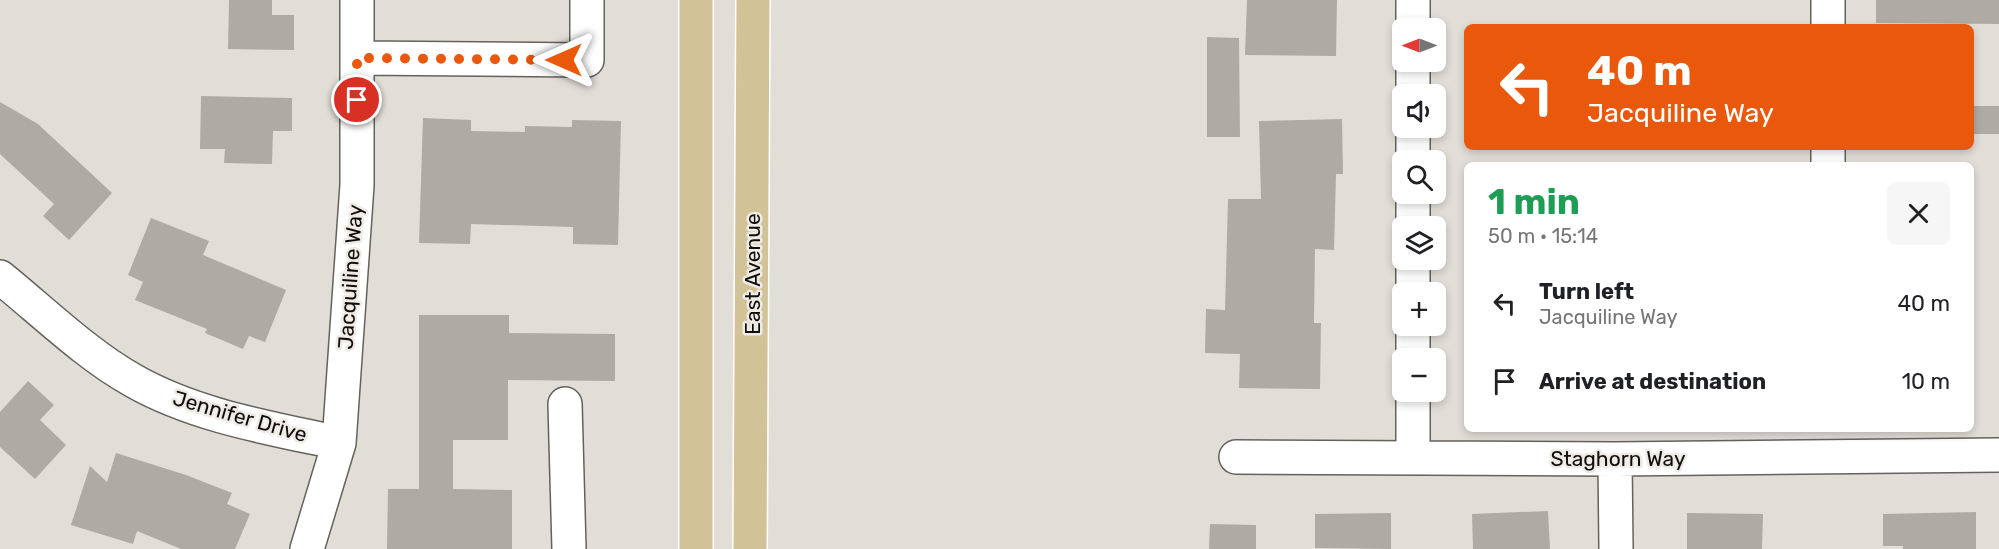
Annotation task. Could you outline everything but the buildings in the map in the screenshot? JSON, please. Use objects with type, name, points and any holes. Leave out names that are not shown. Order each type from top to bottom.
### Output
[{"type":"main road","points":[[696,0],[696,549]]},
{"type":"main road","name":"East Avenue","points":[[750,549],[753,0]]},
{"type":"street","name":"Jacquiline Way","points":[[307,549],[339,442],[357,185],[357,0]]},
{"type":"street","points":[[357,58],[587,60],[587,0]]},
{"type":"street","points":[[1413,0],[1413,18]]},
{"type":"street","points":[[1828,0],[1828,24]]},
{"type":"street","name":"Jennifer Drive","points":[[0,277],[83,345],[133,381],[194,407],[267,428],[339,442]]},
{"type":"street","points":[[1413,402],[1413,457]]},
{"type":"street","points":[[565,404],[569,549]]},
{"type":"street","name":"Staghorn Way","points":[[1236,457],[1615,459],[1829,442],[1999,455]]},
{"type":"street","points":[[1615,459],[1616,549]]},
{"type":"route","points":[[357,100],[357,58],[564,60]]}]
